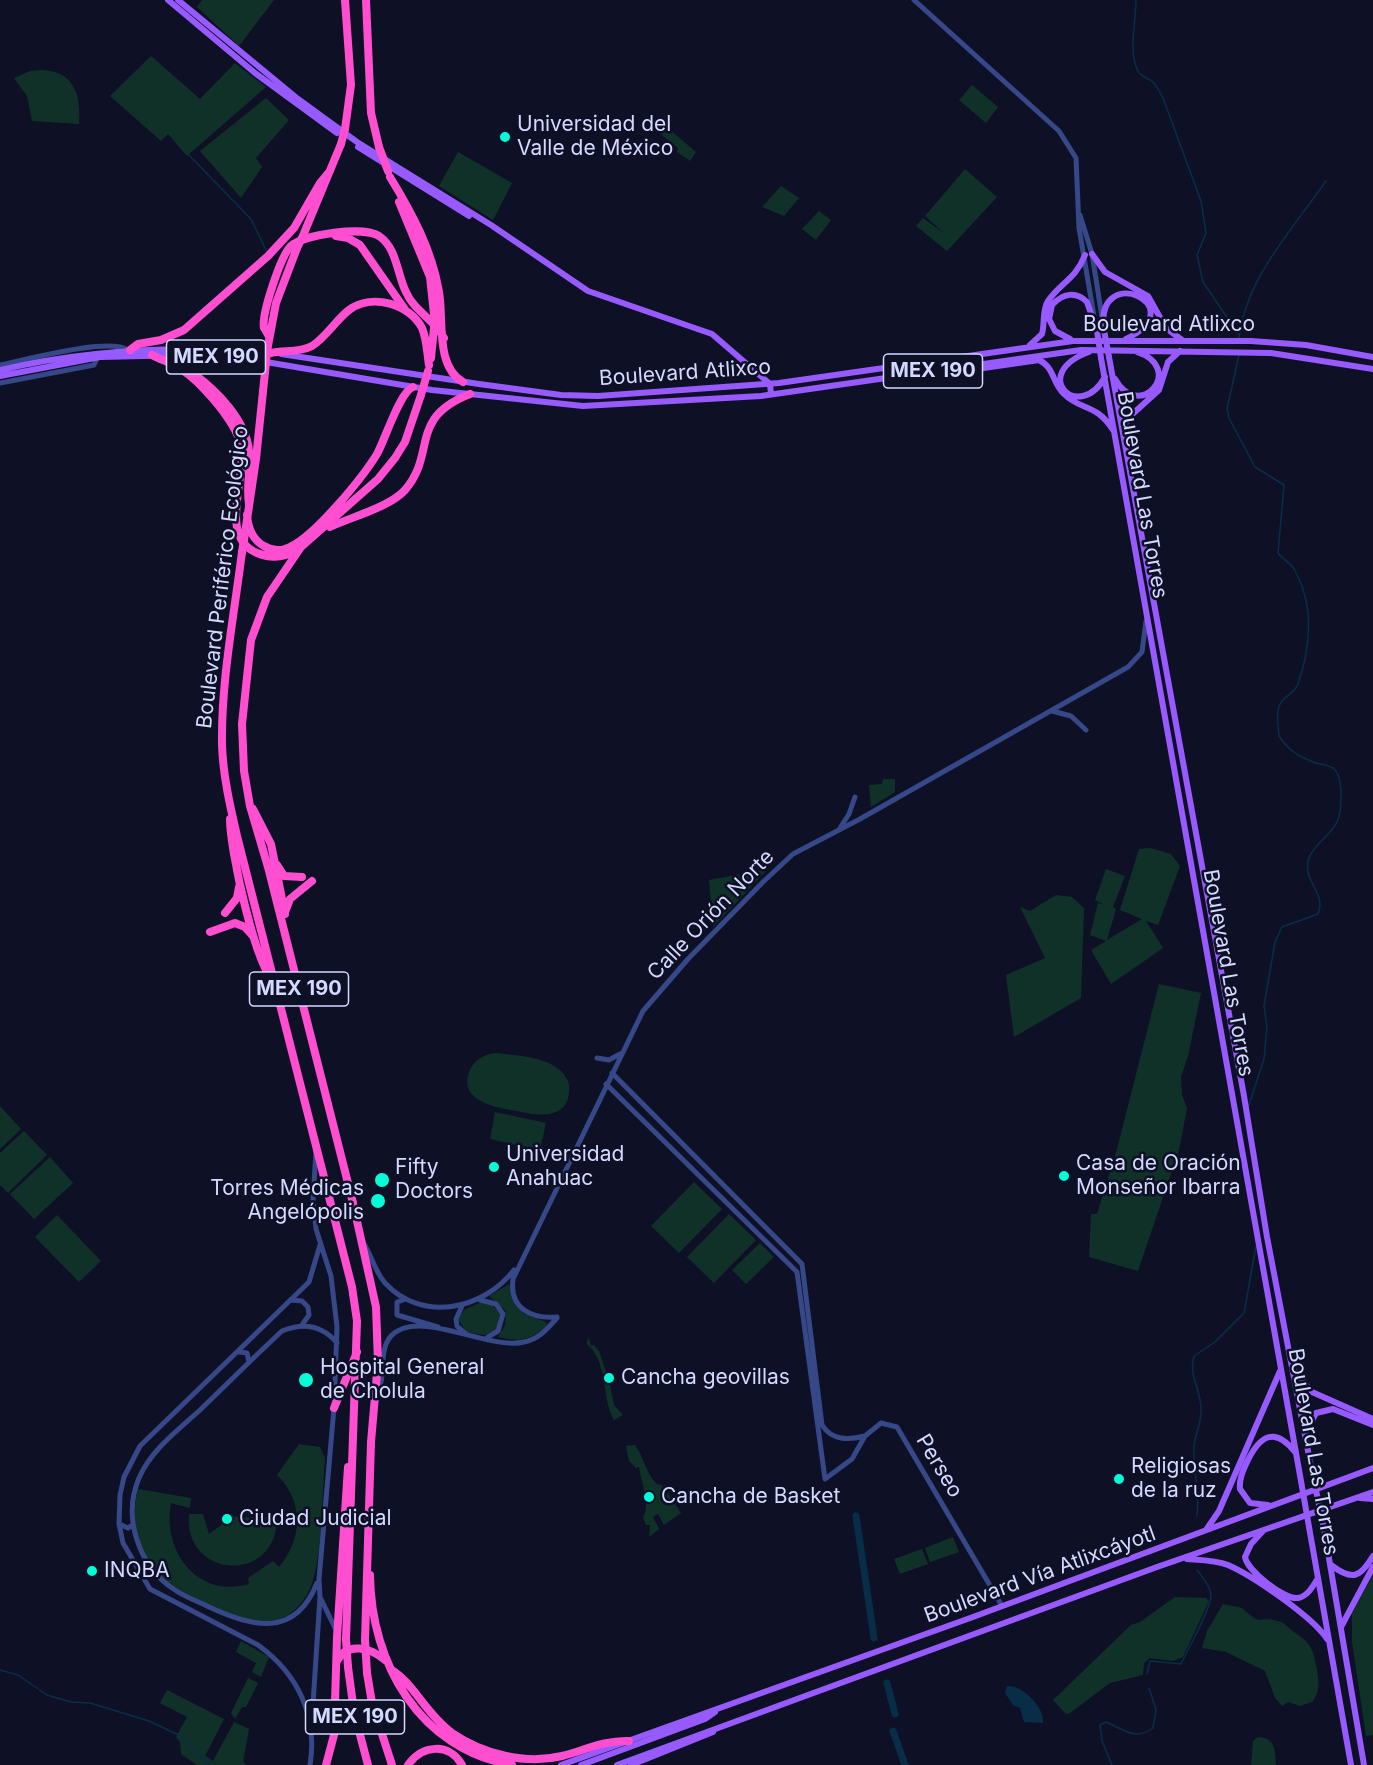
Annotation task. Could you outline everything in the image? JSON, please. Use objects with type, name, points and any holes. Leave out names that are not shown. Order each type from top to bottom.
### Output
[{"type":"highway","name":"Boulevard Periférico Ecológico","points":[[345,0],[351,85],[345,129],[341,144],[276,303],[269,336],[223,723],[223,756],[231,808],[352,1287],[357,1321],[346,1639],[354,1712],[368,1765]]},
{"type":"highway","name":"Boulevard Periférico Ecológico","points":[[366,0],[371,113],[379,147],[430,277],[434,328],[428,368],[405,441],[378,479],[301,547],[267,597],[252,640],[243,723],[246,788],[250,806],[302,1000],[361,1238],[378,1325],[371,1442],[365,1640],[372,1703],[392,1765]]},
{"type":"highway","points":[[129,350],[138,344],[161,340],[184,330],[268,256],[294,228],[320,183],[330,171]]},
{"type":"highway","points":[[389,174],[418,228],[433,264],[440,295],[449,369],[463,382]]},
{"type":"highway","points":[[269,336],[265,329],[265,318],[277,274],[291,246],[304,240],[361,230],[381,237],[392,250],[409,297],[444,338]]},
{"type":"highway","points":[[332,234],[360,244],[404,308],[423,330],[428,368]]},
{"type":"highway","points":[[269,349],[310,347],[346,312],[359,304],[383,303],[404,308]]},
{"type":"highway","points":[[153,355],[176,363],[202,380],[220,398],[241,427],[249,448],[249,504]]},
{"type":"highway","points":[[153,355],[188,374],[235,430],[242,451],[236,526],[244,544],[253,551],[270,556],[288,554],[301,547]]},
{"type":"highway","points":[[247,515],[250,529],[256,540],[266,547],[279,550],[301,541],[367,470],[388,434],[405,392],[413,387]]},
{"type":"highway","points":[[320,532],[400,495],[412,478],[437,414],[449,404],[470,394]]},
{"type":"highway","points":[[325,517],[378,479]]},
{"type":"highway","points":[[250,806],[266,831],[274,858],[301,985],[302,1000]]},
{"type":"highway","points":[[231,808],[231,837],[255,938],[264,968],[277,986]]},
{"type":"highway","points":[[274,858],[284,876],[302,877]]},
{"type":"highway","points":[[225,913],[237,898],[239,876]]},
{"type":"highway","points":[[285,914],[290,899],[312,881]]},
{"type":"highway","points":[[210,932],[235,923],[248,929],[255,938]]},
{"type":"highway","points":[[334,1407],[357,1350]]},
{"type":"highway","points":[[371,1442],[374,1464],[370,1577],[375,1618],[389,1665],[408,1702],[438,1732],[474,1754],[512,1765]]},
{"type":"highway","points":[[326,1765],[334,1735],[336,1637],[348,1472],[354,1446]]},
{"type":"highway","points":[[336,1666],[343,1653],[357,1648],[374,1652],[402,1676],[425,1709],[447,1729],[492,1752],[526,1759],[542,1759],[602,1743],[629,1741]]},
{"type":"highway","points":[[408,1765],[420,1752],[439,1748],[458,1757],[462,1765]]},
{"type":"main road","points":[[168,0],[351,143],[513,242],[588,291],[712,334],[770,384],[771,394]]},
{"type":"main road","points":[[178,0],[257,70]]},
{"type":"main road","points":[[1029,346],[1042,334],[1044,310],[1049,300],[1076,275],[1089,255],[1105,272],[1148,296],[1166,328],[1183,340]]},
{"type":"main road","points":[[1102,317],[1110,303],[1120,294],[1133,293],[1145,300],[1150,313],[1146,326],[1123,340]]},
{"type":"main road","points":[[1073,341],[1058,333],[1050,324],[1049,315],[1054,303],[1065,295],[1079,296],[1088,302],[1094,316]]},
{"type":"main road","name":"Boulevard Las Torres","points":[[1094,316],[1351,1765]]},
{"type":"main road","name":"Boulevard Las Torres","points":[[1102,317],[1243,1088],[1267,1238],[1331,1565],[1364,1765]]},
{"type":"main road","name":"Boulevard Atlixco","points":[[0,367],[99,352],[179,347],[269,349],[315,359],[463,382],[561,395],[598,396],[770,384],[1073,341],[1251,341],[1306,345],[1373,357]]},
{"type":"main road","points":[[1094,350],[1066,363],[1061,371],[1061,384],[1069,393],[1084,397],[1094,393],[1105,376]]},
{"type":"main road","name":"Boulevard Atlixco","points":[[99,352],[254,360],[313,368],[413,387],[583,406],[771,394],[1055,352],[1094,350],[1244,352],[1325,360],[1373,369]]},
{"type":"main road","points":[[1113,375],[1122,388],[1132,395],[1145,395],[1155,387],[1159,374],[1154,361],[1131,351]]},
{"type":"main road","points":[[1126,452],[1127,419],[1159,390],[1168,362],[1180,351]]},
{"type":"main road","name":"MEX 190","points":[[0,376],[99,352]]},
{"type":"main road","points":[[313,368],[315,359]]},
{"type":"main road","points":[[889,378],[897,381],[1039,360],[1052,371],[1058,386],[1065,395],[1094,409],[1105,418],[1114,433]]},
{"type":"main road","points":[[1293,1367],[1301,1382],[1312,1392],[1373,1419]]},
{"type":"main road","points":[[1204,1532],[1219,1511],[1275,1387],[1281,1368]]},
{"type":"main road","points":[[1306,1433],[1313,1416],[1324,1409],[1333,1409],[1373,1425]]},
{"type":"main road","points":[[1277,1503],[1261,1505],[1246,1500],[1240,1489],[1241,1476],[1254,1448],[1263,1438],[1282,1439],[1296,1454]]},
{"type":"main road","name":"Boulevard Vía Atlixcáyotl","points":[[561,1765],[1204,1532],[1371,1468]]},
{"type":"main road","name":"Boulevard Vía Atlixcáyotl","points":[[617,1765],[1373,1492]]},
{"type":"main road","points":[[1357,1498],[1373,1499]]},
{"type":"main road","points":[[1265,1530],[1246,1553],[1246,1563],[1254,1573],[1286,1595],[1295,1598],[1305,1595],[1318,1578]]},
{"type":"main road","points":[[1331,1565],[1347,1575],[1355,1575],[1365,1569],[1373,1556]]},
{"type":"main road","points":[[1183,1559],[1212,1561],[1234,1569],[1314,1622],[1329,1642]]},
{"type":"main road","points":[[1341,1627],[1373,1567]]},
{"type":"main road","name":"Boulevard Vía Atlixcáyotl","points":[[581,1765],[705,1719],[718,1710]]},
{"type":"main road","name":"Boulevard Vía Atlixcáyotl","points":[[631,1765],[705,1737],[718,1728]]},
{"type":"street","name":"Boulevard Las Torres","points":[[914,0],[1059,131],[1076,159],[1080,215],[1102,317]]},
{"type":"street","name":"Boulevard Las Torres","points":[[1089,255],[1094,316]]},
{"type":"street","points":[[0,383],[94,366],[99,352]]},
{"type":"street","name":"Calle Orión Norte","points":[[512,1287],[518,1265],[643,1011],[688,959],[793,854],[1085,692],[1136,661],[1144,645],[1146,613]]},
{"type":"street","points":[[1051,711],[1071,716],[1086,730]]},
{"type":"street","points":[[838,830],[849,814],[855,797]]},
{"type":"street","points":[[597,1058],[609,1060],[622,1053]]},
{"type":"street","points":[[612,1073],[754,1215],[804,1269],[822,1425],[826,1431],[840,1438],[852,1439],[865,1436]]},
{"type":"street","points":[[606,1084],[748,1221],[797,1272],[825,1479],[852,1459],[865,1436]]},
{"type":"street","points":[[310,1765],[313,1748],[312,1722],[320,1597],[319,1579],[338,1343],[335,1300],[320,1245],[313,1200],[316,1149]]},
{"type":"street","points":[[748,1221],[754,1215]]},
{"type":"street","points":[[361,1238],[379,1276],[393,1290],[407,1299],[432,1307],[462,1306],[479,1300],[496,1304],[503,1314],[498,1331],[486,1338]]},
{"type":"street","points":[[312,1722],[292,1677],[280,1663],[258,1645],[150,1589],[126,1550],[119,1524],[121,1485],[131,1457],[309,1282],[320,1245]]},
{"type":"street","name":"Calle Orión Norte","points":[[479,1300],[505,1282],[518,1265]]},
{"type":"street","points":[[505,1282],[512,1287],[517,1304],[531,1315],[553,1323]]},
{"type":"street","points":[[407,1299],[396,1302],[397,1315],[430,1323],[444,1330]]},
{"type":"street","points":[[291,1300],[302,1301],[308,1307],[307,1321],[301,1326]]},
{"type":"street","points":[[462,1306],[456,1316],[456,1323],[466,1334]]},
{"type":"street","points":[[375,1394],[381,1386],[385,1349],[392,1335],[412,1326],[524,1342],[542,1334],[558,1317],[544,1318]]},
{"type":"street","points":[[319,1579],[307,1603],[292,1616],[264,1624],[241,1622],[227,1616],[175,1590],[155,1573],[141,1551],[133,1525],[134,1496],[138,1480],[149,1461],[282,1331],[312,1325],[330,1334],[338,1343]]},
{"type":"street","points":[[239,1352],[247,1353],[249,1362]]},
{"type":"street","name":"Perseo","points":[[865,1436],[881,1424],[887,1423],[897,1427],[1002,1606]]},
{"type":"street","points":[[119,1524],[128,1528],[133,1525]]},
{"type":"street","points":[[320,1597],[331,1615],[336,1637]]},
{"type":"street","points":[[222,1627],[228,1623],[227,1616]]},
{"type":"street","points":[[235,1634],[234,1626],[241,1622]]},
{"type":"green space","points":[[202,0],[274,0],[239,46],[197,7]]},
{"type":"green space","points":[[151,56],[200,99],[235,63],[266,87],[187,156],[168,134],[161,141],[110,96]]},
{"type":"green space","points":[[43,70],[62,75],[74,87],[79,104],[79,124],[32,121],[27,96],[14,78],[30,71]]},
{"type":"green space","points":[[972,85],[998,107],[986,123],[959,100]]},
{"type":"green space","points":[[266,98],[289,120],[256,158],[262,167],[241,198],[200,151]]},
{"type":"green space","points":[[663,124],[696,152],[690,161],[677,152],[678,148],[657,131]]},
{"type":"green space","points":[[458,152],[512,183],[493,220],[439,186]]},
{"type":"green space","points":[[965,169],[997,197],[947,251],[916,226],[923,218],[944,233],[925,216]]},
{"type":"green space","points":[[781,186],[799,198],[784,216],[762,207]]},
{"type":"green space","points":[[819,211],[831,220],[816,240],[802,229]]},
{"type":"green space","points":[[883,779],[895,779],[895,792],[871,807],[869,785],[882,784]]},
{"type":"green space","points":[[1150,848],[1171,854],[1180,866],[1158,925],[1146,921],[1163,948],[1111,984],[1091,950],[1106,941],[1090,935],[1098,903],[1105,905],[1095,900],[1106,869],[1125,876],[1113,907],[1116,909],[1107,940],[1142,919],[1120,910],[1139,849]]},
{"type":"green space","points":[[768,869],[713,927],[709,880]]},
{"type":"green space","points":[[1056,895],[1072,897],[1084,908],[1081,998],[1014,1037],[1006,975],[1045,958],[1020,907],[1030,911]]},
{"type":"green space","points":[[1159,984],[1201,993],[1188,1056],[1181,1077],[1182,1095],[1187,1108],[1179,1150],[1138,1271],[1089,1257],[1091,1214],[1097,1214],[1117,1149]]},
{"type":"green space","points":[[496,1053],[528,1057],[558,1068],[565,1075],[569,1084],[569,1096],[565,1105],[552,1113],[534,1114],[489,1104],[473,1096],[467,1080],[470,1070],[481,1058]]},
{"type":"green space","points":[[0,1106],[21,1129],[0,1149]]},
{"type":"green space","points":[[495,1112],[546,1123],[540,1150],[490,1139]]},
{"type":"green space","points":[[24,1131],[47,1155],[8,1193],[0,1185],[0,1153]]},
{"type":"green space","points":[[50,1157],[73,1183],[34,1219],[10,1194]]},
{"type":"green space","points":[[694,1182],[722,1209],[679,1253],[651,1226]]},
{"type":"green space","points":[[729,1214],[756,1240],[714,1283],[687,1257]]},
{"type":"green space","points":[[57,1215],[101,1261],[79,1282],[35,1237]]},
{"type":"green space","points":[[760,1243],[774,1257],[746,1284],[732,1270]]},
{"type":"green space","points":[[509,1284],[523,1313],[546,1322],[547,1325],[525,1339],[498,1337],[505,1325],[506,1311],[489,1296]]},
{"type":"green space","points":[[479,1303],[490,1303],[502,1315],[496,1330],[485,1335],[466,1332],[458,1319],[464,1310]]},
{"type":"green space","points":[[588,1336],[591,1346],[594,1345],[599,1351],[606,1372],[612,1372],[613,1384],[610,1385],[614,1405],[623,1415],[614,1420],[607,1402],[599,1361],[587,1344]]},
{"type":"green space","points":[[299,1444],[320,1447],[325,1458],[317,1565],[308,1593],[298,1606],[288,1615],[276,1620],[264,1622],[251,1620],[225,1612],[190,1596],[173,1587],[158,1574],[144,1553],[136,1528],[138,1489],[191,1498],[190,1508],[171,1503],[170,1521],[172,1538],[178,1554],[199,1578],[230,1587],[249,1584],[248,1578],[273,1561],[279,1567],[293,1544],[297,1520],[292,1496],[277,1475]]},
{"type":"green space","points":[[635,1445],[653,1480],[662,1485],[681,1513],[664,1525],[658,1514],[653,1517],[659,1529],[649,1537],[650,1525],[646,1525],[643,1518],[646,1500],[639,1467],[636,1468],[629,1461],[626,1446]]},
{"type":"green space","points":[[189,1514],[203,1514],[209,1534],[232,1517],[277,1518],[273,1540],[262,1555],[248,1563],[231,1566],[214,1561],[200,1551],[191,1536]]},
{"type":"green space","points":[[953,1537],[959,1552],[930,1562],[925,1548]]},
{"type":"green space","points":[[922,1549],[928,1564],[900,1574],[894,1559]]},
{"type":"green space","points":[[1373,1574],[1373,1735],[1366,1736],[1352,1642],[1352,1614]]},
{"type":"green space","points":[[1175,1597],[1206,1598],[1209,1601],[1183,1657],[1173,1661],[1150,1658],[1144,1663],[1143,1675],[1110,1683],[1066,1714],[1053,1700],[1131,1625],[1140,1622]]},
{"type":"green space","points":[[1223,1604],[1242,1608],[1257,1619],[1281,1622],[1308,1644],[1314,1657],[1318,1679],[1318,1691],[1312,1702],[1300,1706],[1288,1702],[1282,1706],[1275,1698],[1265,1671],[1226,1652],[1202,1648],[1207,1631]]},
{"type":"green space","points":[[241,1641],[269,1657],[261,1677],[252,1672],[256,1663],[236,1652]]},
{"type":"green space","points":[[248,1678],[258,1683],[246,1707],[242,1707],[235,1719],[231,1713]]},
{"type":"green space","points":[[167,1690],[224,1719],[205,1756],[213,1761],[234,1722],[249,1729],[243,1762],[247,1765],[197,1765],[181,1754],[180,1742],[176,1737],[187,1717],[160,1703]]},
{"type":"green space","points":[[1258,1737],[1268,1740],[1273,1746],[1276,1765],[1251,1765],[1253,1741]]},
{"type":"water","points":[[1007,1686],[1019,1689],[1031,1698],[1040,1710],[1043,1723],[1024,1722],[1020,1708],[1013,1705],[1005,1693]]},
{"type":"waterway","points":[[1136,0],[1133,46],[1135,64],[1139,73],[1153,82],[1163,98],[1201,201],[1206,233],[1197,255],[1203,282],[1239,335]]},
{"type":"waterway","points":[[186,152],[251,219],[266,250]]},
{"type":"waterway","points":[[1239,338],[1243,316],[1251,295],[1272,255],[1326,181]]},
{"type":"waterway","points":[[1239,355],[1227,409],[1229,418],[1255,467],[1284,485],[1278,553],[1294,569],[1301,583],[1308,612],[1306,655],[1297,687],[1278,708],[1279,736],[1299,756],[1333,768],[1339,778],[1341,794],[1337,822],[1314,848],[1307,866],[1319,899],[1318,914],[1282,927],[1275,942],[1264,1006],[1267,1027],[1264,1059],[1248,1108]]},
{"type":"waterway","points":[[1197,1516],[1194,1446],[1201,1409],[1193,1370],[1194,1356],[1215,1342],[1244,1313],[1256,1246]]},
{"type":"waterway","points":[[856,1516],[874,1638]]},
{"type":"waterway","points":[[1147,1674],[1150,1661],[1181,1664],[1199,1628],[1211,1600],[1211,1594],[1197,1570]]},
{"type":"waterway","points":[[0,1670],[18,1675],[47,1695],[71,1702],[90,1703],[149,1721],[183,1737],[209,1765]]},
{"type":"waterway","points":[[887,1683],[895,1714]]},
{"type":"waterway","points":[[1112,1765],[1102,1741],[1100,1725],[1106,1722],[1135,1734],[1141,1734],[1153,1728],[1156,1710],[1149,1688]]},
{"type":"waterway","points":[[893,1731],[905,1765]]},
{"type":"place","name":"Universidad del Valle de México","points":[[505,137]]},
{"type":"place","name":"Universidad Anahuac","points":[[494,1167]]},
{"type":"place","name":"Casa de Oración Monseñor Ibarra","points":[[1064,1176]]},
{"type":"place","name":"Fifty Doctors","points":[[382,1180]]},
{"type":"place","name":"Torres Médicas Angelópolis","points":[[378,1201]]},
{"type":"place","name":"Cancha geovillas","points":[[609,1378]]},
{"type":"place","name":"Hospital General de Cholula","points":[[306,1380]]},
{"type":"place","name":"Religiosas de la ruz","points":[[1119,1479]]},
{"type":"place","name":"Cancha de Basket","points":[[649,1497]]},
{"type":"place","name":"Ciudad Judicial","points":[[227,1519]]},
{"type":"place","name":"INQBA","points":[[92,1571]]}]
